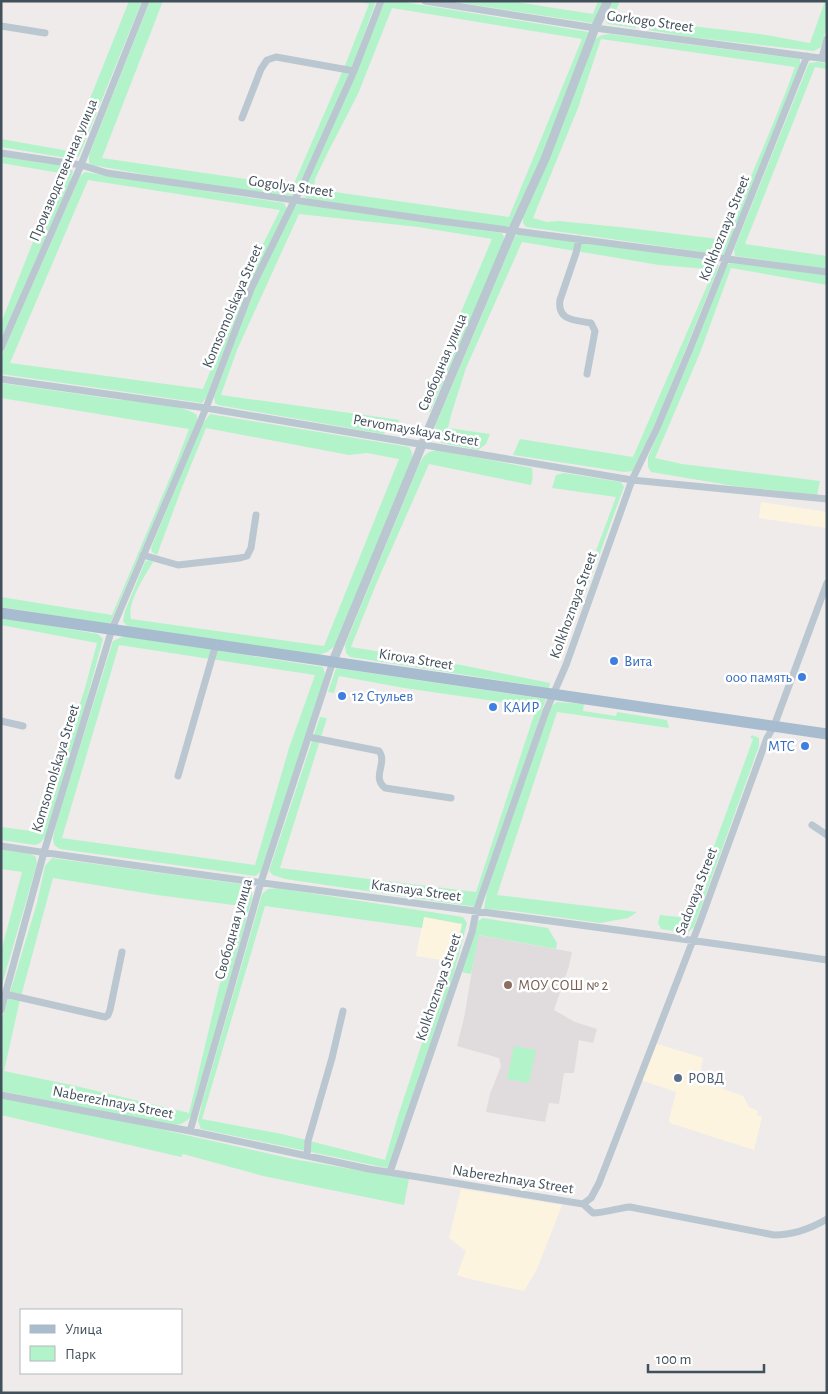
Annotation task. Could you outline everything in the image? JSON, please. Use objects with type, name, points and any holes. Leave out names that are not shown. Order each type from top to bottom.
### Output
[{"type":"main road","name":"Kirova Street","points":[[1,613],[827,734]]},
{"type":"street","name":"Производственная улица","points":[[1,348],[81,165],[146,1]]},
{"type":"street","name":"Komsomolskaya Street","points":[[2,1007],[44,852],[112,629],[206,408],[251,289],[303,185],[354,71],[381,1]]},
{"type":"street","name":"Gorkogo Street","points":[[425,1],[441,2],[595,28],[824,58]]},
{"type":"street","name":"Свободная улица","points":[[190,1131],[261,882],[333,661],[422,445],[545,159],[595,28],[608,1]]},
{"type":"street","points":[[1,26],[45,33]]},
{"type":"street","points":[[824,58],[827,40]]},
{"type":"street","name":"Kolkhoznaya Street","points":[[390,1172],[472,932],[476,912],[546,711],[554,695],[632,480],[657,428],[687,357],[806,56]]},
{"type":"street","points":[[242,118],[267,60],[276,57],[354,71]]},
{"type":"street","name":"Gogolya Street","points":[[1,153],[81,165],[107,173],[294,200],[827,272]]},
{"type":"street","points":[[578,239],[576,252],[559,307],[562,315],[569,319],[591,323],[594,326],[595,331],[587,374]]},
{"type":"street","name":"Pervomayskaya Street","points":[[1,379],[206,408],[632,480],[827,499]]},
{"type":"street","points":[[143,555],[178,565],[247,556],[251,548],[256,515]]},
{"type":"street","name":"Sadovaya Street","points":[[583,1204],[591,1198],[598,1183],[693,940],[827,582]]},
{"type":"street","points":[[178,776],[216,644]]},
{"type":"street","points":[[1,721],[23,726]]},
{"type":"street","points":[[309,737],[379,751],[382,754],[382,760],[378,778],[380,784],[385,788],[451,798]]},
{"type":"street","points":[[812,825],[827,835]]},
{"type":"street","name":"Krasnaya Street","points":[[1,846],[827,960]]},
{"type":"street","points":[[5,994],[105,1017],[110,1010],[122,952]]},
{"type":"street","points":[[307,1156],[308,1141],[332,1058],[343,1011]]},
{"type":"street","name":"Naberezhnaya Street","points":[[1,1095],[390,1172],[583,1204],[593,1213],[604,1213],[630,1207],[774,1235],[788,1235],[827,1219]]},
{"type":"shaded area","points":[[761,502],[827,512],[827,528],[759,518]]},
{"type":"shaded area","points":[[424,916],[462,924],[454,959],[449,958],[448,961],[416,956]]},
{"type":"shaded area","points":[[478,935],[572,952],[554,1010],[575,1022],[597,1029],[593,1043],[579,1040],[574,1073],[564,1073],[559,1104],[549,1103],[545,1122],[486,1112],[490,1094],[501,1066],[499,1058],[457,1046],[464,1018]]},
{"type":"shaded area","points":[[654,1043],[703,1058],[700,1073],[716,1078],[721,1088],[743,1096],[749,1107],[758,1111],[757,1115],[762,1117],[754,1150],[670,1123],[669,1120],[676,1092],[641,1080]]},
{"type":"shaded area","points":[[461,1189],[562,1205],[537,1269],[524,1291],[457,1275],[466,1251],[449,1238]]},
{"type":"green space","points":[[129,1],[142,1],[79,156],[73,159],[1,147],[1,139],[69,151]]},
{"type":"green space","points":[[150,1],[163,1],[102,158],[293,186],[346,63],[369,4],[355,1],[376,1],[354,63],[293,196],[192,183],[89,163],[89,155]]},
{"type":"green space","points":[[385,1],[398,1],[589,32],[541,159],[511,226],[499,226],[307,199],[304,194],[306,185]],"holes":[[[392,8],[582,39],[509,217],[314,189],[315,179],[358,94]]]},
{"type":"green space","points":[[448,1],[510,1],[593,14],[598,1],[604,1],[596,22],[592,23]]},
{"type":"green space","points":[[613,1],[620,1],[614,15],[638,19],[636,28],[608,24],[605,20]]},
{"type":"green space","points":[[825,1],[827,1],[827,27],[821,47],[814,51],[689,37],[649,30],[649,21],[760,34],[810,43]]},
{"type":"green space","points":[[610,34],[800,59],[800,66],[724,255],[526,227],[523,223],[523,216],[595,39],[602,35]],"holes":[[[601,39],[795,67],[726,240],[629,228],[559,221],[547,222],[533,218],[578,108]]]},
{"type":"green space","points":[[809,63],[827,63],[827,69],[815,67],[745,244],[827,256],[827,269],[735,256],[734,249]]},
{"type":"green space","points":[[1,155],[66,165],[73,171],[70,182],[1,340],[1,323],[60,173],[1,163]]},
{"type":"green space","points":[[85,172],[284,203],[287,209],[247,291],[206,398],[202,403],[1,374],[1,357],[80,176]],"holes":[[[88,180],[280,210],[257,256],[203,389],[10,363]]]},
{"type":"green space","points":[[299,204],[502,233],[504,237],[503,245],[430,412],[421,409],[427,392],[492,239],[418,227],[299,214],[237,350],[221,395],[400,420],[383,434],[215,403],[214,397],[254,289],[295,205]]},
{"type":"green space","points":[[520,234],[715,261],[719,266],[661,411],[633,471],[624,472],[513,455],[520,439],[633,457],[713,272],[707,269],[659,265],[522,242],[466,368],[448,428],[490,434],[486,444],[478,450],[442,443],[434,439],[436,424],[515,236]]},
{"type":"green space","points":[[731,262],[827,275],[827,285],[731,268],[700,353],[655,458],[682,464],[820,481],[817,495],[734,486],[651,472],[648,467],[648,457],[695,346],[726,266]]},
{"type":"green space","points":[[1,383],[160,404],[182,408],[197,415],[197,421],[110,624],[1,607],[1,597],[112,615],[189,429],[1,398]]},
{"type":"green space","points":[[210,414],[409,447],[412,452],[412,458],[335,646],[327,652],[319,655],[127,626],[123,621],[125,611],[145,562],[149,560],[153,562],[134,597],[130,612],[131,619],[324,646],[399,459],[367,453],[349,455],[206,428],[157,555],[152,552],[151,548],[201,426]]},
{"type":"green space","points":[[437,450],[532,468],[531,485],[429,464],[377,582],[351,647],[461,665],[550,683],[549,688],[350,657],[346,653],[345,645],[421,460],[430,452]]},
{"type":"green space","points":[[564,473],[621,482],[624,487],[575,621],[572,620],[616,497],[552,488],[556,475]]},
{"type":"green space","points":[[1,617],[98,634],[103,639],[79,728],[46,836],[40,843],[35,845],[1,840],[1,827],[39,832],[85,688],[97,643],[1,625]]},
{"type":"green space","points":[[124,636],[323,667],[325,673],[322,687],[261,872],[255,876],[60,849],[54,845],[53,838],[57,820],[113,641]],"holes":[[[119,645],[315,675],[289,748],[255,865],[62,838]]]},
{"type":"green space","points":[[336,668],[546,699],[476,907],[285,879],[273,875],[269,871],[320,717],[327,718],[280,868],[476,892],[536,709],[523,705],[404,688],[339,676],[334,693],[328,692]]},
{"type":"green space","points":[[557,702],[584,704],[583,711],[616,716],[617,712],[667,720],[669,728],[557,712],[497,895],[637,912],[628,918],[600,923],[514,911],[484,909],[487,891],[549,708]]},
{"type":"green space","points":[[752,735],[759,738],[759,746],[694,927],[687,933],[661,929],[658,923],[660,915],[688,918],[753,739],[750,738]]},
{"type":"green space","points":[[1,849],[31,854],[36,857],[37,864],[1,988],[1,952],[22,872],[1,869]]},
{"type":"green space","points":[[52,858],[248,885],[252,890],[252,899],[192,1115],[183,1123],[177,1125],[166,1124],[1,1091],[1,1022],[37,903],[45,866]],"holes":[[[53,878],[241,906],[219,987],[189,1113],[4,1071],[19,1004]]]},
{"type":"green space","points":[[277,888],[463,917],[467,923],[453,977],[390,1164],[387,1168],[201,1129],[198,1121],[202,1103],[262,894],[268,889]],"holes":[[[265,906],[422,928],[424,917],[462,924],[454,959],[449,958],[385,1160],[282,1134],[202,1119]]]},
{"type":"green space","points":[[483,918],[548,928],[557,943],[556,949],[479,935],[471,974],[461,972],[478,921]]},
{"type":"green space","points":[[514,1046],[536,1050],[529,1083],[507,1079]]},
{"type":"green space","points":[[1,1098],[115,1119],[293,1159],[409,1179],[404,1205],[263,1176],[183,1154],[181,1157],[1,1115]]},
{"type":"place","name":"Вита","points":[[614,661]]},
{"type":"place","name":"ооо память","points":[[802,677]]},
{"type":"place","name":"12 Стульев","points":[[342,696]]},
{"type":"place","name":"КАИР","points":[[493,707]]},
{"type":"place","name":"МТС","points":[[805,746]]},
{"type":"place","name":"МОУ СОШ № 2","points":[[508,985]]},
{"type":"place","name":"РОВД","points":[[678,1078]]}]
